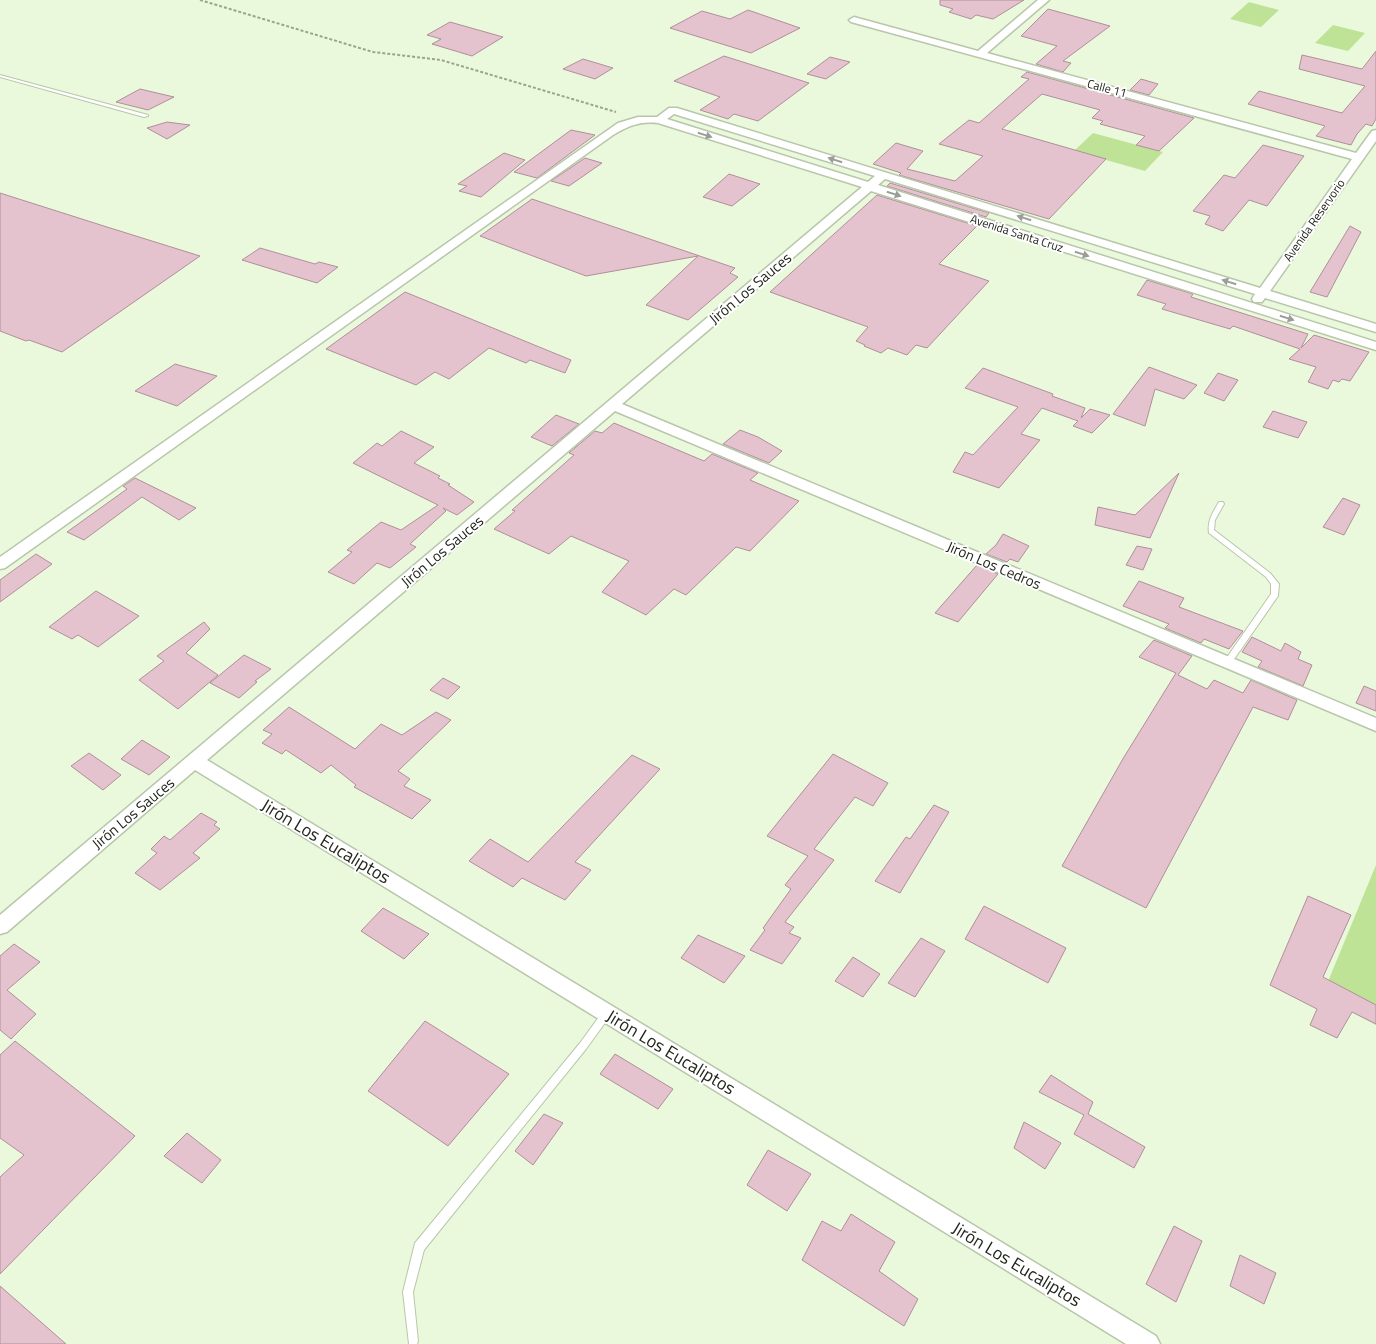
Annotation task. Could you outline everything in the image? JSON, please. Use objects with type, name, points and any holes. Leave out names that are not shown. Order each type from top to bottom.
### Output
[{"type":"street","points":[[981,53],[1044,0]]},
{"type":"street","name":"Calle 11","points":[[854,20],[1359,157]]},
{"type":"street","name":"Avenida Santa Cruz","points":[[659,120],[673,110],[1376,328]]},
{"type":"street","name":"Avenida Santa Cruz","points":[[638,119],[659,120],[1376,346]]},
{"type":"street","points":[[0,564],[609,133],[629,121],[638,119]]},
{"type":"street","name":"Avenida Reservorio","points":[[1253,308],[1376,133]]},
{"type":"street","name":"Jirón Los Sauces","points":[[0,926],[883,175]]},
{"type":"street","name":"Jirón Los Cedros","points":[[613,405],[1376,726]]},
{"type":"street","name":"Jirón Los Eucaliptos","points":[[194,761],[1148,1344]]},
{"type":"lane","points":[[0,76],[146,116]]},
{"type":"lane","points":[[1220,504],[1212,520],[1211,531],[1268,575],[1275,584],[1275,594],[1227,663]]},
{"type":"lane","points":[[413,1341],[408,1292],[419,1247],[583,1046],[607,1013]]},
{"type":"path","points":[[200,0],[373,52],[441,60],[638,119]]},
{"type":"green space","points":[[1249,2],[1279,10],[1261,27],[1230,19]]},
{"type":"green space","points":[[1333,25],[1365,33],[1348,51],[1315,43]]},
{"type":"green space","points":[[1093,133],[1163,152],[1145,171],[1074,151]]},
{"type":"green space","points":[[1376,865],[1376,1025],[1322,996]]},
{"type":"building","points":[[940,0],[1024,0],[993,19],[976,15],[971,19],[949,12],[953,9],[940,5]]},
{"type":"building","points":[[1048,9],[1110,26],[1063,61],[1071,63],[1063,72],[1036,64],[1057,46],[1021,36]]},
{"type":"building","points":[[748,10],[800,28],[751,53],[670,28],[702,11],[730,19]]},
{"type":"building","points":[[450,22],[503,37],[472,56],[432,44],[441,39],[427,35]]},
{"type":"building","points":[[1376,51],[1376,119],[1372,126],[1366,124],[1357,134],[1351,145],[1316,136],[1325,126],[1248,104],[1259,91],[1342,113],[1365,86],[1299,69],[1302,55],[1362,69]]},
{"type":"building","points":[[724,56],[809,83],[758,121],[734,114],[728,119],[700,110],[720,97],[674,81]]},
{"type":"building","points":[[830,57],[850,62],[826,79],[807,74]]},
{"type":"building","points":[[583,59],[613,68],[595,79],[563,69]]},
{"type":"building","points":[[1027,72],[1194,118],[1159,151],[1136,145],[1145,136],[1100,124],[1103,121],[1092,118],[1100,110],[1042,94],[1002,129],[1106,159],[1049,219],[899,175],[901,173],[873,164],[896,143],[923,151],[907,169],[955,181],[983,156],[939,144],[969,120],[979,123],[1029,79],[1021,77]]},
{"type":"building","points":[[1141,79],[1158,84],[1149,95],[1130,90]]},
{"type":"building","points":[[140,89],[174,97],[148,110],[116,102]]},
{"type":"building","points":[[167,122],[190,125],[167,139],[147,128]]},
{"type":"building","points":[[571,130],[595,135],[537,178],[514,172]]},
{"type":"building","points":[[1263,145],[1304,156],[1267,206],[1249,200],[1223,231],[1205,224],[1210,216],[1193,211],[1224,175],[1235,178]]},
{"type":"building","points":[[504,153],[525,160],[481,197],[459,191],[467,186],[458,184]]},
{"type":"building","points":[[585,158],[602,163],[569,186],[551,181]]},
{"type":"building","points":[[729,174],[760,184],[732,206],[703,197]]},
{"type":"building","points":[[890,183],[989,213],[986,217],[887,186]]},
{"type":"building","points":[[0,193],[200,256],[62,352],[29,340],[26,341],[0,331]]},
{"type":"building","points":[[877,195],[977,226],[939,264],[989,281],[927,348],[916,345],[907,355],[888,348],[881,353],[864,346],[856,341],[868,327],[770,292]]},
{"type":"building","points":[[532,199],[735,268],[730,273],[738,277],[688,320],[646,305],[698,256],[586,276],[480,236]]},
{"type":"building","points":[[1350,226],[1361,232],[1327,297],[1310,292]]},
{"type":"building","points":[[260,248],[315,264],[319,262],[338,267],[317,283],[242,260]]},
{"type":"building","points":[[1147,280],[1193,294],[1191,297],[1308,334],[1301,348],[1314,335],[1369,352],[1350,381],[1342,379],[1339,382],[1333,380],[1328,389],[1308,382],[1316,367],[1289,359],[1300,349],[1233,326],[1230,329],[1162,309],[1166,304],[1137,295]]},
{"type":"building","points":[[405,292],[571,360],[565,373],[530,360],[526,363],[489,348],[449,379],[435,372],[416,385],[326,349]]},
{"type":"building","points":[[175,364],[217,376],[177,406],[135,391]]},
{"type":"building","points":[[1149,367],[1197,385],[1184,399],[1155,389],[1145,426],[1113,414]]},
{"type":"building","points":[[983,368],[1085,408],[1081,418],[1090,409],[1110,415],[1092,433],[1073,426],[1078,421],[1042,408],[1021,434],[1040,440],[999,488],[953,472],[965,452],[973,455],[1018,407],[965,388]]},
{"type":"building","points":[[1218,373],[1238,380],[1224,401],[1204,393]]},
{"type":"building","points":[[1273,411],[1307,422],[1298,438],[1263,427]]},
{"type":"building","points":[[556,415],[579,424],[552,446],[531,437]]},
{"type":"building","points":[[614,423],[704,461],[712,454],[758,473],[750,480],[799,501],[750,551],[736,547],[686,595],[674,589],[646,615],[602,592],[629,561],[571,536],[549,554],[494,529],[515,511],[512,510],[574,455],[569,453],[595,431],[602,433]]},
{"type":"building","points":[[740,430],[758,437],[782,451],[769,463],[723,444]]},
{"type":"building","points":[[401,431],[434,447],[414,463],[440,476],[438,478],[450,484],[448,485],[474,502],[457,515],[443,508],[446,511],[410,544],[416,547],[390,568],[377,563],[354,584],[328,572],[352,552],[347,550],[381,522],[401,530],[438,505],[353,463],[377,443],[382,446]]},
{"type":"building","points":[[1179,473],[1150,538],[1095,525],[1098,507],[1135,515]]},
{"type":"building","points":[[135,478],[196,508],[179,520],[142,497],[84,540],[67,532],[127,489],[123,486]]},
{"type":"building","points":[[1343,498],[1360,505],[1344,535],[1323,527]]},
{"type":"building","points":[[1003,534],[1029,546],[1018,562],[1010,559],[1007,562],[986,554],[996,545]]},
{"type":"building","points":[[1137,546],[1152,549],[1143,570],[1126,565]]},
{"type":"building","points":[[36,554],[52,564],[0,602],[0,580]]},
{"type":"building","points":[[977,565],[998,574],[958,622],[935,613]]},
{"type":"building","points":[[1139,581],[1184,598],[1179,607],[1243,631],[1229,649],[1204,639],[1201,643],[1165,628],[1169,624],[1123,606]]},
{"type":"building","points":[[96,591],[139,616],[98,647],[78,635],[72,639],[49,627]]},
{"type":"building","points":[[204,622],[210,629],[186,653],[218,675],[178,709],[139,680],[164,661],[157,656]]},
{"type":"building","points":[[1252,637],[1281,651],[1285,643],[1301,652],[1298,659],[1312,665],[1303,686],[1258,667],[1262,661],[1242,652]]},
{"type":"building","points":[[1154,640],[1192,656],[1178,675],[1207,689],[1214,680],[1243,693],[1251,680],[1297,700],[1288,720],[1253,707],[1146,908],[1062,866],[1124,757],[1176,673],[1139,657]]},
{"type":"building","points":[[244,655],[271,669],[255,681],[257,682],[239,698],[210,683]]},
{"type":"building","points":[[443,678],[460,687],[448,699],[430,690]]},
{"type":"building","points":[[1364,686],[1376,691],[1376,711],[1356,703]]},
{"type":"building","points":[[289,707],[355,749],[381,724],[402,735],[436,712],[451,720],[398,771],[410,779],[404,786],[431,800],[412,819],[354,787],[356,785],[331,765],[321,773],[286,750],[282,754],[262,743],[272,734],[263,730]]},
{"type":"building","points":[[142,740],[170,757],[149,775],[121,759]]},
{"type":"building","points":[[89,753],[121,775],[103,790],[71,766]]},
{"type":"building","points":[[833,754],[888,783],[873,806],[855,797],[814,849],[834,860],[785,922],[794,927],[789,933],[801,938],[782,964],[750,950],[791,889],[785,885],[808,856],[767,836]]},
{"type":"building","points":[[632,755],[660,769],[575,862],[591,870],[565,900],[522,878],[513,887],[469,861],[490,839],[528,862]]},
{"type":"building","points":[[934,805],[949,812],[900,893],[875,881],[906,837],[910,839]]},
{"type":"building","points":[[201,813],[217,822],[214,825],[220,829],[193,853],[200,858],[160,890],[135,873],[157,853],[151,849],[164,836],[170,840]]},
{"type":"building","points":[[1308,896],[1351,915],[1323,977],[1376,1005],[1376,1024],[1352,1012],[1337,1038],[1310,1025],[1317,1009],[1270,985]]},
{"type":"building","points":[[984,906],[1066,948],[1048,983],[965,939]]},
{"type":"building","points":[[383,908],[429,934],[404,959],[361,931]]},
{"type":"building","points":[[698,935],[745,956],[724,983],[681,958]]},
{"type":"building","points":[[921,938],[945,951],[915,997],[888,983]]},
{"type":"building","points":[[14,944],[40,962],[7,990],[36,1014],[11,1039],[0,1030],[0,956]]},
{"type":"building","points":[[853,957],[880,974],[863,997],[835,981]]},
{"type":"building","points":[[425,1021],[509,1074],[448,1146],[368,1091]]},
{"type":"building","points":[[15,1041],[135,1136],[0,1274],[0,1177],[24,1155],[0,1138],[0,1055]]},
{"type":"building","points":[[615,1054],[673,1089],[658,1109],[600,1074]]},
{"type":"building","points":[[1051,1075],[1093,1102],[1088,1114],[1145,1147],[1134,1168],[1074,1134],[1084,1115],[1039,1092]]},
{"type":"building","points":[[544,1114],[563,1123],[533,1165],[515,1151]]},
{"type":"building","points":[[1024,1122],[1061,1143],[1045,1169],[1014,1148]]},
{"type":"building","points":[[187,1133],[221,1160],[202,1183],[164,1156]]},
{"type":"building","points":[[768,1150],[811,1174],[787,1211],[747,1185]]},
{"type":"building","points":[[851,1214],[895,1242],[879,1271],[918,1299],[904,1326],[802,1260],[822,1221],[841,1231]]},
{"type":"building","points":[[1174,1226],[1202,1241],[1176,1302],[1146,1284]]},
{"type":"building","points":[[1240,1255],[1276,1273],[1264,1304],[1230,1286]]},
{"type":"building","points":[[0,1286],[66,1344],[0,1344]]}]
